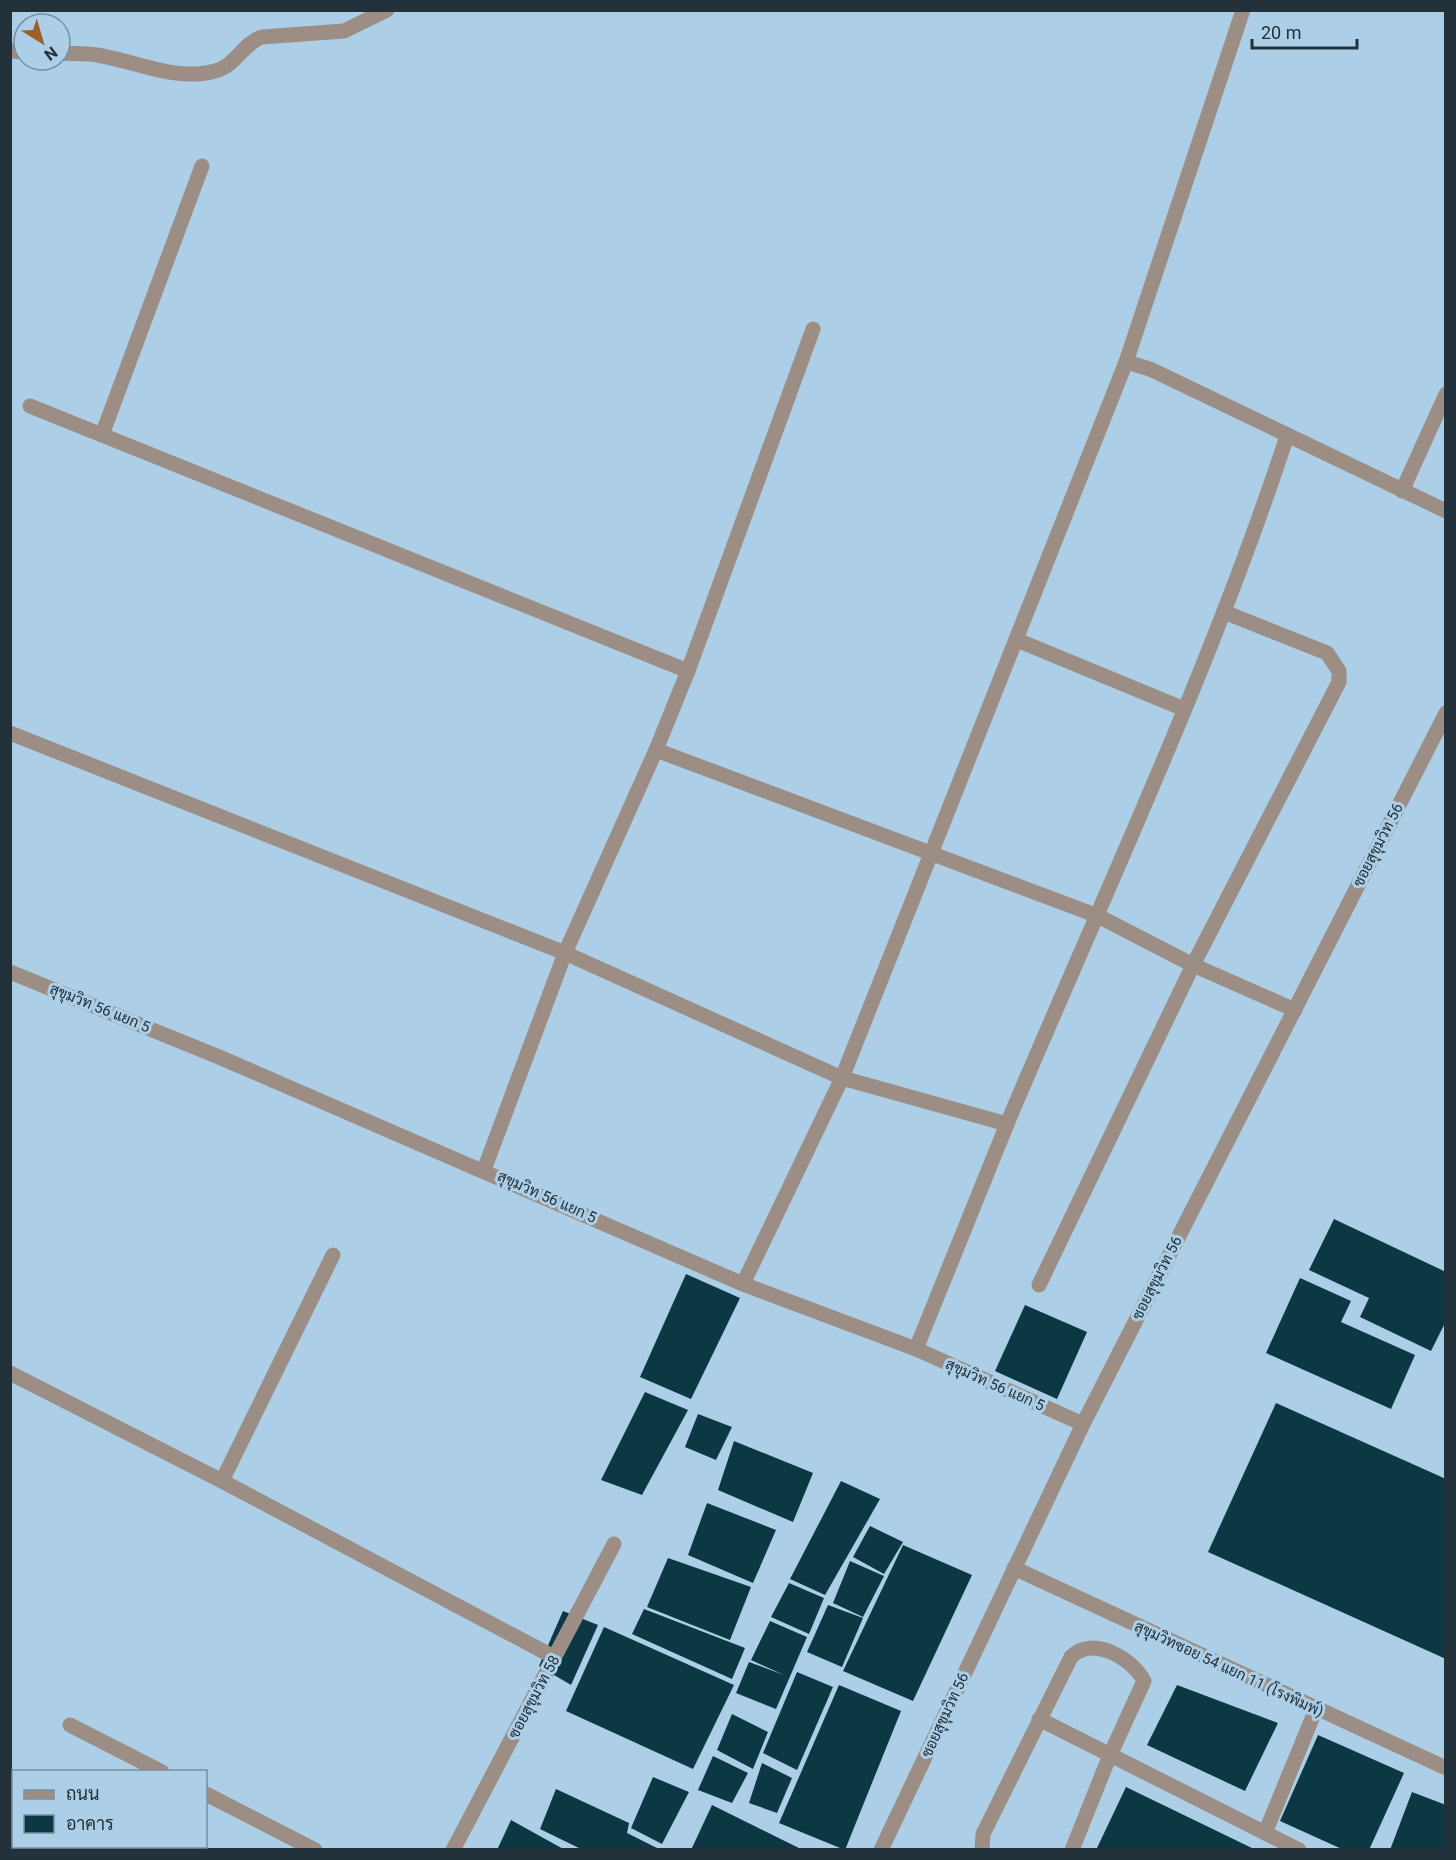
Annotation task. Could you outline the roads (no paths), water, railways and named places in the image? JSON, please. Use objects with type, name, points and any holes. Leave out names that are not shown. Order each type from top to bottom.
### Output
[{"type":"street","points":[[72,53],[96,54],[193,75],[215,71],[230,65],[250,41],[262,37],[344,31],[387,10]]},
{"type":"street","points":[[743,1284],[842,1078],[1017,640],[1126,362],[1243,10]]},
{"type":"street","points":[[102,435],[202,166]]},
{"type":"street","points":[[484,1170],[565,953],[656,750],[688,671],[813,329]]},
{"type":"street","points":[[1126,362],[1150,369],[1446,511]]},
{"type":"street","points":[[1402,491],[1446,394]]},
{"type":"street","points":[[30,406],[688,671]]},
{"type":"street","points":[[916,1349],[1007,1124],[1098,916],[1224,612],[1287,436]]},
{"type":"street","points":[[1039,1285],[1193,965],[1339,682],[1339,671],[1327,653],[1224,612]]},
{"type":"street","points":[[1017,640],[1184,709]]},
{"type":"street","name":"ซอยสุขุมวิท 56","points":[[881,1850],[1083,1424],[1446,713]]},
{"type":"street","points":[[10,733],[565,953],[842,1078],[1007,1124]]},
{"type":"street","points":[[656,750],[1098,916],[1193,965],[1294,1010]]},
{"type":"street","name":"สุขุมวิท 56 แยก 5","points":[[10,972],[484,1170],[743,1284],[916,1349],[1083,1424]]},
{"type":"street","points":[[222,1481],[333,1255]]},
{"type":"street","points":[[10,1373],[222,1481],[554,1657]]},
{"type":"street","name":"ซอยสุขุมวิท 58","points":[[453,1850],[614,1544]]},
{"type":"street","name":"สุขุมวิทซอย 54 แยก 11 (โรงพิมพ์)","points":[[1014,1568],[1446,1768]]},
{"type":"street","points":[[982,1850],[983,1834],[1039,1719],[1071,1657],[1078,1650],[1085,1648],[1117,1654],[1137,1668],[1144,1681],[1110,1755],[1072,1850]]},
{"type":"street","points":[[1265,1833],[1316,1709]]},
{"type":"street","points":[[1039,1719],[1299,1850]]},
{"type":"street","points":[[70,1725],[158,1770]]},
{"type":"street","points":[[207,1795],[315,1850]]}]
